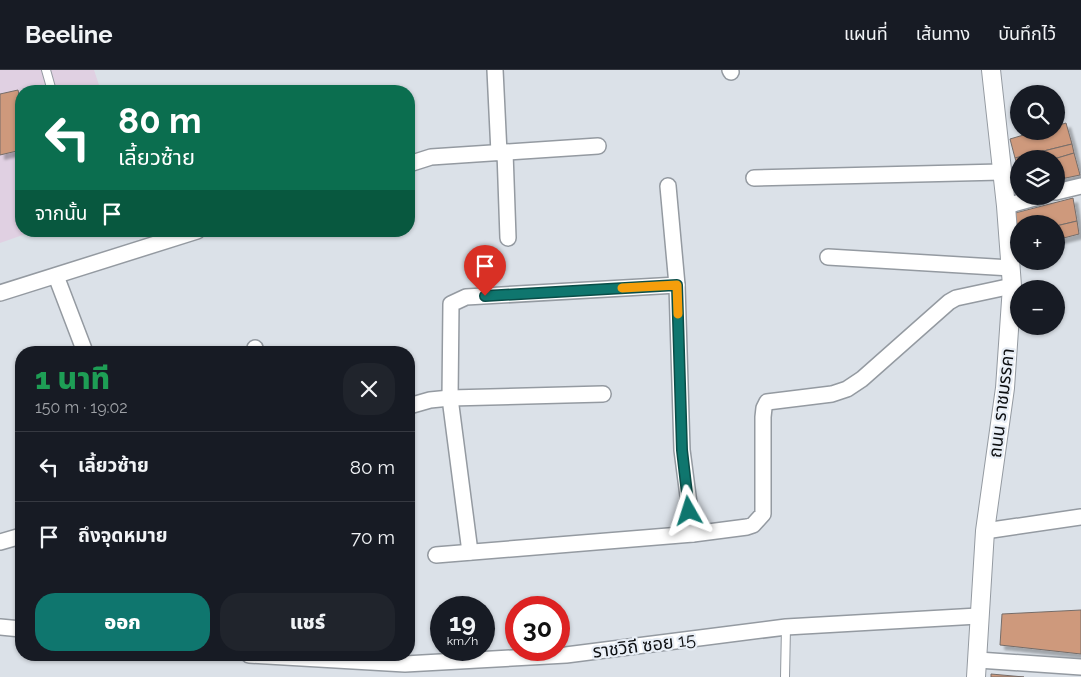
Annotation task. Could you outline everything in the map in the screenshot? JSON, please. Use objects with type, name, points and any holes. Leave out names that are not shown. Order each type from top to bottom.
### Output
[{"type":"street","points":[[495,70],[508,238]]},
{"type":"street","name":"ถนน ราชมรรคา","points":[[990,70],[1010,256]]},
{"type":"street","points":[[415,162],[431,157],[598,146]]},
{"type":"street","points":[[754,178],[1001,172]]},
{"type":"street","points":[[668,186],[677,285],[682,450],[693,534]]},
{"type":"street","points":[[1065,190],[1081,186]]},
{"type":"street","points":[[1006,206],[1010,205]]},
{"type":"street","points":[[0,293],[178,237]]},
{"type":"street","points":[[828,257],[1010,268]]},
{"type":"street","points":[[56,276],[83,346]]},
{"type":"street","points":[[470,552],[450,398],[451,304],[455,300],[466,298],[677,285]]},
{"type":"street","points":[[436,555],[693,534],[746,527],[760,520],[764,514],[763,417],[767,402],[816,397],[847,389],[862,379],[949,302],[956,298],[1010,286]]},
{"type":"street","name":"ถนน ราชมรรคา","points":[[977,669],[978,616],[985,531],[1005,388],[1010,315]]},
{"type":"street","points":[[415,404],[430,400],[450,398],[603,394]]},
{"type":"street","points":[[985,531],[1081,517]]},
{"type":"street","points":[[0,542],[15,538]]},
{"type":"street","name":"ราชวิถี ซอย 15","points":[[308,661],[406,671],[566,655],[786,627],[978,616]]},
{"type":"street","points":[[0,627],[15,628]]},
{"type":"street","points":[[977,669],[1081,667]]},
{"type":"lane","points":[[46,70],[50,85]]},
{"type":"lane","points":[[785,677],[786,627]]},
{"type":"shaded area","points":[[0,70],[94,70],[99,85],[15,85],[15,237],[17,237],[0,243]]},
{"type":"building","points":[[15,91],[15,151],[0,155],[0,94]]},
{"type":"building","points":[[1065,123],[1072,144],[1048,150],[1013,150],[1010,140],[1065,140]]},
{"type":"building","points":[[1072,144],[1074,153],[1065,156],[1065,150],[1048,150]]},
{"type":"building","points":[[1074,153],[1080,175],[1065,178],[1065,156]]},
{"type":"building","points":[[1073,198],[1077,221],[1065,224],[1065,215],[1015,215],[1015,213],[1046,205],[1065,205],[1065,200]]},
{"type":"building","points":[[1077,221],[1079,234],[1065,238],[1065,224]]},
{"type":"building","points":[[1081,610],[1081,654],[1000,645],[1002,614]]},
{"type":"building","points":[[991,674],[1024,677],[991,677]]},
{"type":"slow traffic","points":[[622,288],[677,285],[678,314]]},
{"type":"route","points":[[485,296],[677,285],[682,450],[689,511]]}]
